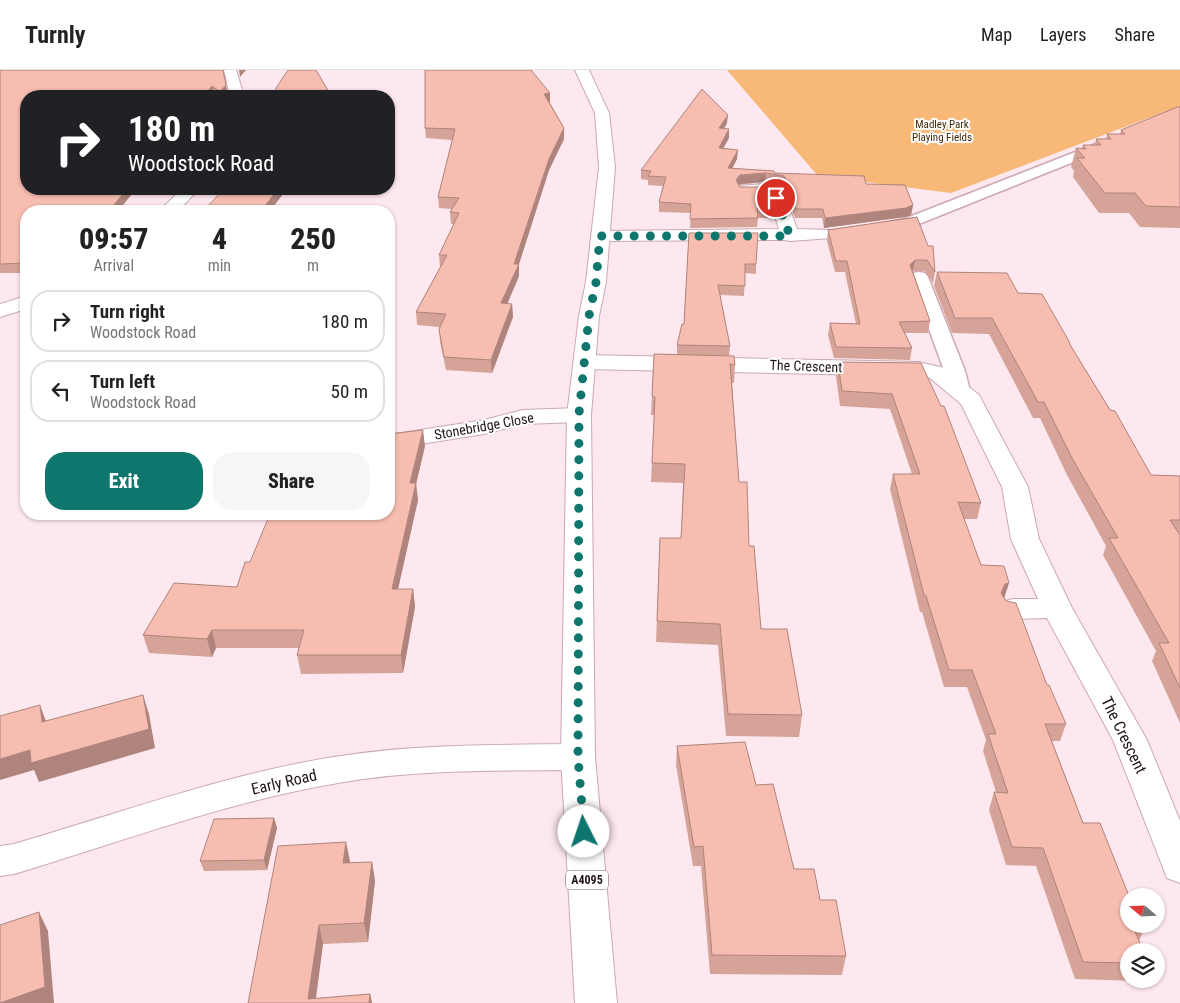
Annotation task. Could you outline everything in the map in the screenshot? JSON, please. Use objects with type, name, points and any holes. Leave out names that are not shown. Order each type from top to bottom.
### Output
[{"type":"street","points":[[230,70],[235,90]]},
{"type":"street","name":"A4095","points":[[581,70],[584,72],[602,113],[607,167],[596,282],[589,316],[579,414],[578,757],[596,1003]]},
{"type":"street","points":[[745,190],[764,188],[775,190],[790,236]]},
{"type":"street","points":[[174,205],[185,195]]},
{"type":"street","points":[[600,236],[790,236],[835,233]]},
{"type":"street","points":[[0,311],[20,304]]},
{"type":"street","name":"The Crescent","points":[[585,362],[918,369],[937,373],[971,400],[1015,487],[1024,539],[1057,608],[1130,740],[1180,867]]},
{"type":"street","name":"Stonebridge Close","points":[[395,441],[484,427],[523,417],[579,414]]},
{"type":"street","points":[[1013,609],[1057,608]]},
{"type":"street","name":"Early Road","points":[[0,862],[14,860],[226,795],[314,774],[406,762],[578,757]]},
{"type":"lane","points":[[871,229],[908,224],[1116,140]]},
{"type":"lane","points":[[919,277],[955,371],[960,391]]},
{"type":"green space","name":"Madley Park Playing Fields","points":[[727,70],[1180,70],[1180,106],[951,193],[818,176]]},
{"type":"building","points":[[0,70],[223,70],[226,85],[222,90],[217,90],[212,86],[209,90],[20,90],[20,195],[122,195],[114,205],[20,205],[20,263],[0,264]]},
{"type":"building","points":[[288,70],[316,70],[328,90],[276,90]]},
{"type":"building","points":[[425,70],[531,70],[550,93],[544,94],[564,128],[549,159],[514,264],[519,264],[501,303],[512,304],[491,360],[444,357],[439,329],[446,314],[416,312],[447,255],[439,255],[459,213],[450,212],[459,198],[438,197],[455,129],[425,128]]},
{"type":"building","points":[[702,89],[728,115],[719,128],[729,129],[719,148],[738,150],[728,168],[774,171],[774,173],[864,176],[866,184],[905,185],[913,205],[906,208],[825,218],[823,209],[796,209],[784,176],[766,173],[740,175],[736,180],[740,187],[767,187],[774,208],[757,208],[758,218],[690,219],[691,204],[659,202],[666,177],[648,176],[651,171],[641,170]]},
{"type":"building","points":[[1180,106],[1180,207],[1146,206],[1135,193],[1105,193],[1077,158],[1085,158],[1076,148],[1086,149],[1083,145],[1101,145],[1096,139],[1111,139],[1107,134],[1125,134],[1121,130]]},
{"type":"building","points":[[218,195],[273,195],[266,205],[209,205]]},
{"type":"building","points":[[917,217],[928,246],[933,246],[935,272],[927,260],[915,260],[910,265],[930,321],[899,322],[912,348],[836,347],[830,323],[860,324],[847,261],[836,261],[828,230]]},
{"type":"building","points":[[689,233],[758,233],[756,264],[745,264],[745,286],[718,285],[730,346],[677,345],[682,324],[684,324]]},
{"type":"building","points":[[937,272],[1007,273],[1018,293],[1042,294],[1110,410],[1115,411],[1151,475],[1180,476],[1180,520],[1170,520],[1180,535],[1180,688],[1159,643],[1169,643],[1109,538],[1118,538],[1072,458],[1044,402],[1038,402],[992,318],[955,318]]},
{"type":"building","points":[[654,354],[734,356],[735,365],[730,364],[739,482],[747,482],[749,546],[754,546],[761,629],[787,629],[802,715],[728,714],[720,624],[657,621],[660,538],[681,538],[685,464],[652,463],[655,397],[652,396]]},
{"type":"building","points":[[838,362],[921,363],[941,406],[944,406],[981,503],[958,502],[981,565],[1004,566],[1009,583],[1005,584],[1001,593],[1006,601],[1016,603],[1047,685],[1049,685],[1066,724],[1045,724],[1083,823],[1100,823],[1126,888],[1120,888],[1120,933],[1136,933],[1140,943],[1120,943],[1120,963],[1083,962],[1043,848],[1012,847],[994,792],[1008,793],[988,734],[996,734],[972,670],[949,670],[926,596],[924,595],[893,474],[920,474],[892,394],[842,391]]},
{"type":"building","points":[[423,430],[410,483],[416,483],[392,589],[413,589],[401,655],[297,655],[304,630],[212,630],[207,639],[143,635],[174,583],[237,587],[245,562],[250,562],[268,520],[395,520],[395,433]]},
{"type":"building","points":[[143,695],[149,729],[31,763],[30,750],[0,759],[0,716],[40,705],[42,722]]},
{"type":"building","points":[[745,742],[756,785],[773,784],[794,869],[814,869],[820,900],[836,900],[846,956],[712,955],[703,846],[694,847],[677,746]]},
{"type":"building","points":[[274,818],[264,860],[200,861],[214,819]]},
{"type":"building","points":[[346,842],[343,863],[372,862],[364,923],[319,925],[308,999],[370,994],[369,1003],[248,1003],[278,846]]},
{"type":"building","points":[[39,912],[45,987],[0,1003],[0,925]]},
{"type":"route","points":[[584,832],[578,757],[579,414],[589,316],[596,282],[600,236],[790,236],[776,198]]}]
